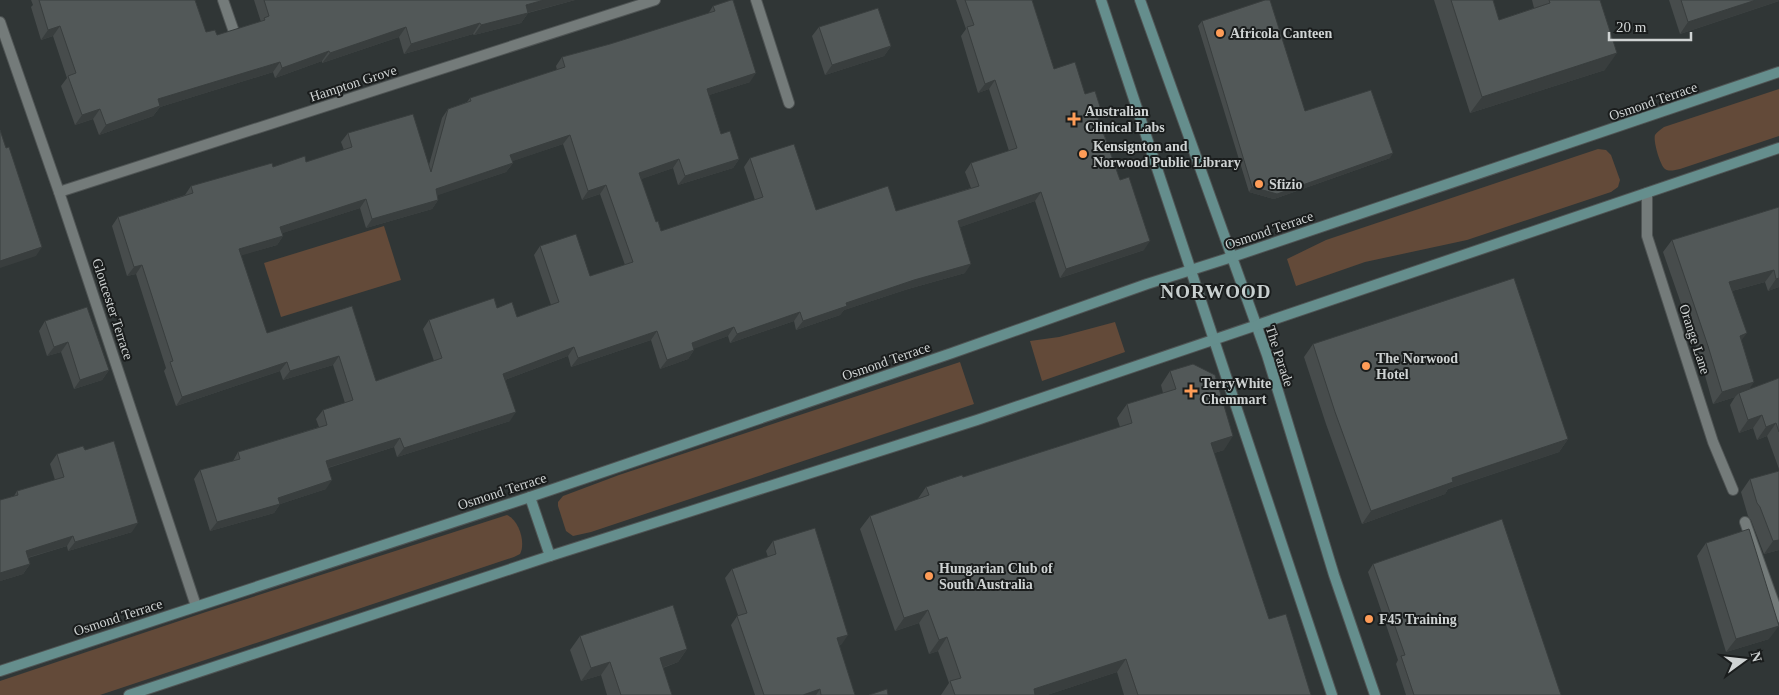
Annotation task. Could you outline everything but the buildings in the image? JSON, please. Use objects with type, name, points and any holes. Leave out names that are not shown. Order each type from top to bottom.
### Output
[{"type":"street","points":[[222,0],[233,28]]},
{"type":"street","name":"Hampton Grove","points":[[59,192],[655,0]]},
{"type":"street","points":[[756,0],[789,103]]},
{"type":"street","points":[[1102,0],[1332,695]]},
{"type":"street","name":"The Parade","points":[[1140,0],[1267,355],[1334,575],[1375,695]]},
{"type":"street","name":"Gloucester Terrace","points":[[0,22],[59,192],[196,606]]},
{"type":"street","name":"Osmond Terrace","points":[[0,671],[530,497],[952,354],[1191,270],[1779,72]]},
{"type":"street","points":[[129,695],[550,556],[976,420],[1779,148]]},
{"type":"street","name":"Orange Lane","points":[[1648,193],[1647,236],[1713,442],[1733,490]]},
{"type":"street","points":[[530,497],[550,556]]},
{"type":"street","points":[[1745,522],[1779,617]]},
{"type":"shaded area","points":[[1779,89],[1779,136],[1680,169],[1668,170],[1663,167],[1657,153],[1655,135],[1664,127]]},
{"type":"shaded area","points":[[1598,149],[1606,150],[1611,155],[1620,180],[1618,187],[1611,192],[1467,240],[1365,262],[1296,286],[1287,259],[1326,240]]},
{"type":"shaded area","points":[[384,226],[401,280],[281,317],[264,263]]},
{"type":"shaded area","points":[[1115,322],[1125,352],[1042,381],[1030,341],[1059,337]]},
{"type":"shaded area","points":[[960,362],[974,404],[591,532],[573,536],[566,531],[558,506],[558,502],[563,496],[619,475]]},
{"type":"shaded area","points":[[507,515],[515,522],[522,538],[520,554],[514,557],[100,695],[0,695],[0,681]]},
{"type":"place","name":"Africola Canteen","points":[[1220,33]]},
{"type":"place","name":"Australian Clinical Labs","points":[[1074,119]]},
{"type":"place","name":"Kensignton and Norwood Public Library","points":[[1083,154]]},
{"type":"place","name":"Sfizio","points":[[1259,184]]},
{"type":"place","name":"The Norwood Hotel","points":[[1366,366]]},
{"type":"place","name":"TerryWhite Chemmart","points":[[1191,391]]},
{"type":"place","name":"Hungarian Club of South Australia","points":[[929,576]]},
{"type":"place","name":"F45 Training","points":[[1369,619]]},
{"type":"district","name":"NORWOOD","points":[[1216,291]]}]
